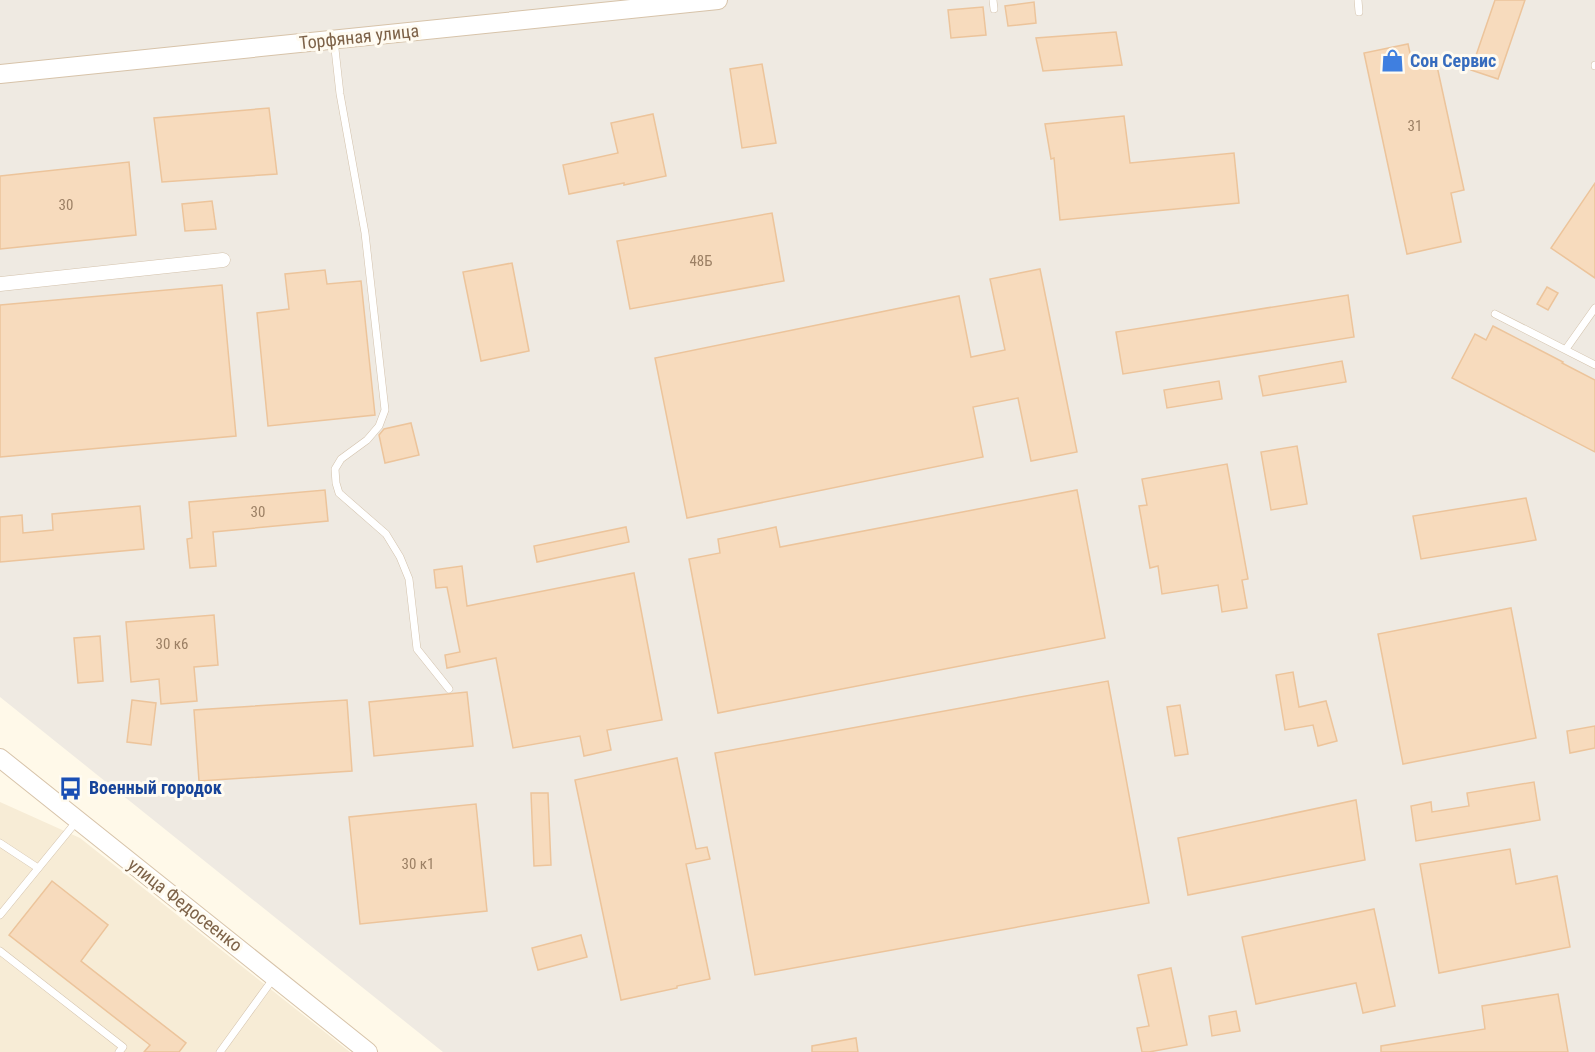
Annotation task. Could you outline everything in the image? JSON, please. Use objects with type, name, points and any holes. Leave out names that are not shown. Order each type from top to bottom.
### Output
[{"type":"street","name":"Торфяная улица","points":[[0,74],[718,0]]},
{"type":"street","points":[[0,284],[223,260]]},
{"type":"street","name":"улица Федосеенко","points":[[0,758],[368,1052]]},
{"type":"lane","points":[[993,0],[994,9]]},
{"type":"lane","points":[[1358,0],[1359,12]]},
{"type":"lane","points":[[334,40],[340,94],[365,234],[385,410],[379,426],[368,440],[341,459],[335,469],[336,483],[339,493],[386,534],[400,557],[409,579],[417,649],[449,690]]},
{"type":"lane","points":[[1566,349],[1595,308]]},
{"type":"lane","points":[[1495,314],[1595,365]]},
{"type":"lane","points":[[0,915],[78,820]]},
{"type":"lane","points":[[0,843],[38,868]]},
{"type":"lane","points":[[0,951],[123,1047],[119,1052]]},
{"type":"lane","points":[[220,1052],[275,976]]},
{"type":"shaded area","points":[[0,0],[1595,0],[1595,1052],[443,1052],[0,697]]},
{"type":"shaded area","points":[[0,802],[80,838],[350,1052],[0,1052]]},
{"type":"building","points":[[1495,0],[1525,0],[1498,79],[1471,70]]},
{"type":"building","points":[[1034,2],[1036,23],[1008,26],[1005,6]]},
{"type":"building","points":[[983,7],[986,35],[951,38],[948,10]]},
{"type":"building","points":[[1116,32],[1122,65],[1043,71],[1036,38]]},
{"type":"building","points":[[1408,44],[1412,62],[1435,57],[1464,190],[1451,193],[1461,242],[1407,254],[1364,53]]},
{"type":"building","points":[[762,64],[776,143],[742,148],[730,69]]},
{"type":"building","points":[[269,108],[277,174],[162,182],[154,118]]},
{"type":"building","points":[[653,114],[666,176],[569,194],[563,165],[618,153],[611,123]]},
{"type":"building","points":[[1124,116],[1130,163],[1234,153],[1239,203],[1060,220],[1054,158],[1051,159],[1045,124]]},
{"type":"building","points":[[129,162],[136,235],[0,249],[0,176]]},
{"type":"building","points":[[1595,183],[1595,278],[1551,248]]},
{"type":"building","points":[[212,201],[216,229],[185,231],[182,204]]},
{"type":"building","points":[[772,213],[784,281],[630,309],[617,241]]},
{"type":"building","points":[[512,263],[529,351],[481,361],[463,272]]},
{"type":"building","points":[[1040,269],[1077,452],[1031,461],[1018,398],[973,407],[983,457],[687,518],[655,358],[959,296],[971,357],[1005,350],[990,279]]},
{"type":"building","points":[[325,270],[327,284],[361,281],[375,415],[268,426],[257,313],[289,309],[285,274]]},
{"type":"building","points":[[222,285],[236,436],[0,457],[0,305]]},
{"type":"building","points":[[1547,287],[1558,293],[1548,310],[1537,304]]},
{"type":"building","points":[[1348,295],[1354,337],[1123,374],[1116,332]]},
{"type":"building","points":[[1493,326],[1595,380],[1595,452],[1452,378],[1475,334],[1486,340]]},
{"type":"building","points":[[1342,361],[1346,382],[1263,396],[1259,376]]},
{"type":"building","points":[[1219,381],[1222,399],[1167,408],[1164,390]]},
{"type":"building","points":[[411,423],[419,455],[385,463],[379,435],[384,429]]},
{"type":"building","points":[[1297,446],[1307,504],[1271,510],[1261,452]]},
{"type":"building","points":[[1227,464],[1248,579],[1242,580],[1247,608],[1222,612],[1218,585],[1162,594],[1158,566],[1150,568],[1139,506],[1147,505],[1142,479]]},
{"type":"building","points":[[325,490],[328,521],[213,532],[216,566],[190,568],[187,539],[192,538],[189,502]]},
{"type":"building","points":[[1077,490],[1105,638],[718,713],[689,559],[720,553],[718,539],[776,527],[780,547]]},
{"type":"building","points":[[1526,498],[1536,540],[1421,559],[1413,516]]},
{"type":"building","points":[[140,506],[144,549],[0,562],[0,517],[22,515],[23,533],[53,530],[52,514]]},
{"type":"building","points":[[626,527],[629,542],[537,562],[534,546]]},
{"type":"building","points":[[462,566],[467,606],[634,573],[662,720],[607,730],[611,750],[584,756],[580,736],[513,748],[496,658],[447,668],[445,655],[460,652],[447,587],[436,588],[434,570]]},
{"type":"building","points":[[1511,608],[1536,738],[1403,764],[1378,634]]},
{"type":"building","points":[[214,615],[218,665],[194,667],[197,701],[161,704],[159,679],[131,682],[126,622]]},
{"type":"building","points":[[100,636],[103,681],[78,683],[74,638]]},
{"type":"building","points":[[1293,672],[1299,707],[1326,701],[1337,741],[1318,746],[1313,725],[1285,730],[1276,675]]},
{"type":"building","points":[[1108,681],[1149,903],[755,975],[715,753]]},
{"type":"building","points":[[467,692],[473,746],[374,756],[369,702]]},
{"type":"building","points":[[132,700],[156,703],[151,745],[127,742]]},
{"type":"building","points":[[347,700],[352,771],[199,781],[194,710]]},
{"type":"building","points":[[1180,705],[1188,754],[1175,756],[1167,707]]},
{"type":"building","points":[[1595,726],[1595,748],[1570,753],[1567,731]]},
{"type":"building","points":[[677,758],[696,849],[707,847],[710,859],[686,864],[710,979],[621,1000],[575,780]]},
{"type":"building","points":[[1534,782],[1540,820],[1416,841],[1411,806],[1431,802],[1432,812],[1469,806],[1467,793]]},
{"type":"building","points":[[531,793],[548,793],[551,865],[534,866]]},
{"type":"building","points":[[1356,800],[1365,860],[1188,895],[1178,838]]},
{"type":"building","points":[[476,804],[487,911],[360,924],[349,817]]},
{"type":"building","points":[[1510,849],[1516,884],[1557,876],[1570,947],[1439,973],[1420,864]]},
{"type":"building","points":[[52,881],[108,925],[81,961],[186,1043],[179,1052],[144,1052],[150,1045],[9,935]]},
{"type":"building","points":[[1374,909],[1395,1006],[1363,1013],[1356,983],[1256,1004],[1242,937]]},
{"type":"building","points":[[581,935],[587,957],[538,970],[532,948]]},
{"type":"building","points":[[1171,968],[1187,1045],[1142,1052],[1137,1028],[1149,1026],[1138,975]]},
{"type":"building","points":[[1558,994],[1568,1052],[1381,1052],[1381,1046],[1485,1029],[1482,1006]]},
{"type":"building","points":[[1236,1011],[1240,1031],[1212,1036],[1209,1016]]},
{"type":"building","points":[[856,1038],[858,1052],[812,1052],[812,1046]]},
{"type":"place","name":"Сон Сервис","points":[[1392,61]]},
{"type":"place","name":"Военный городок","points":[[71,788]]}]
